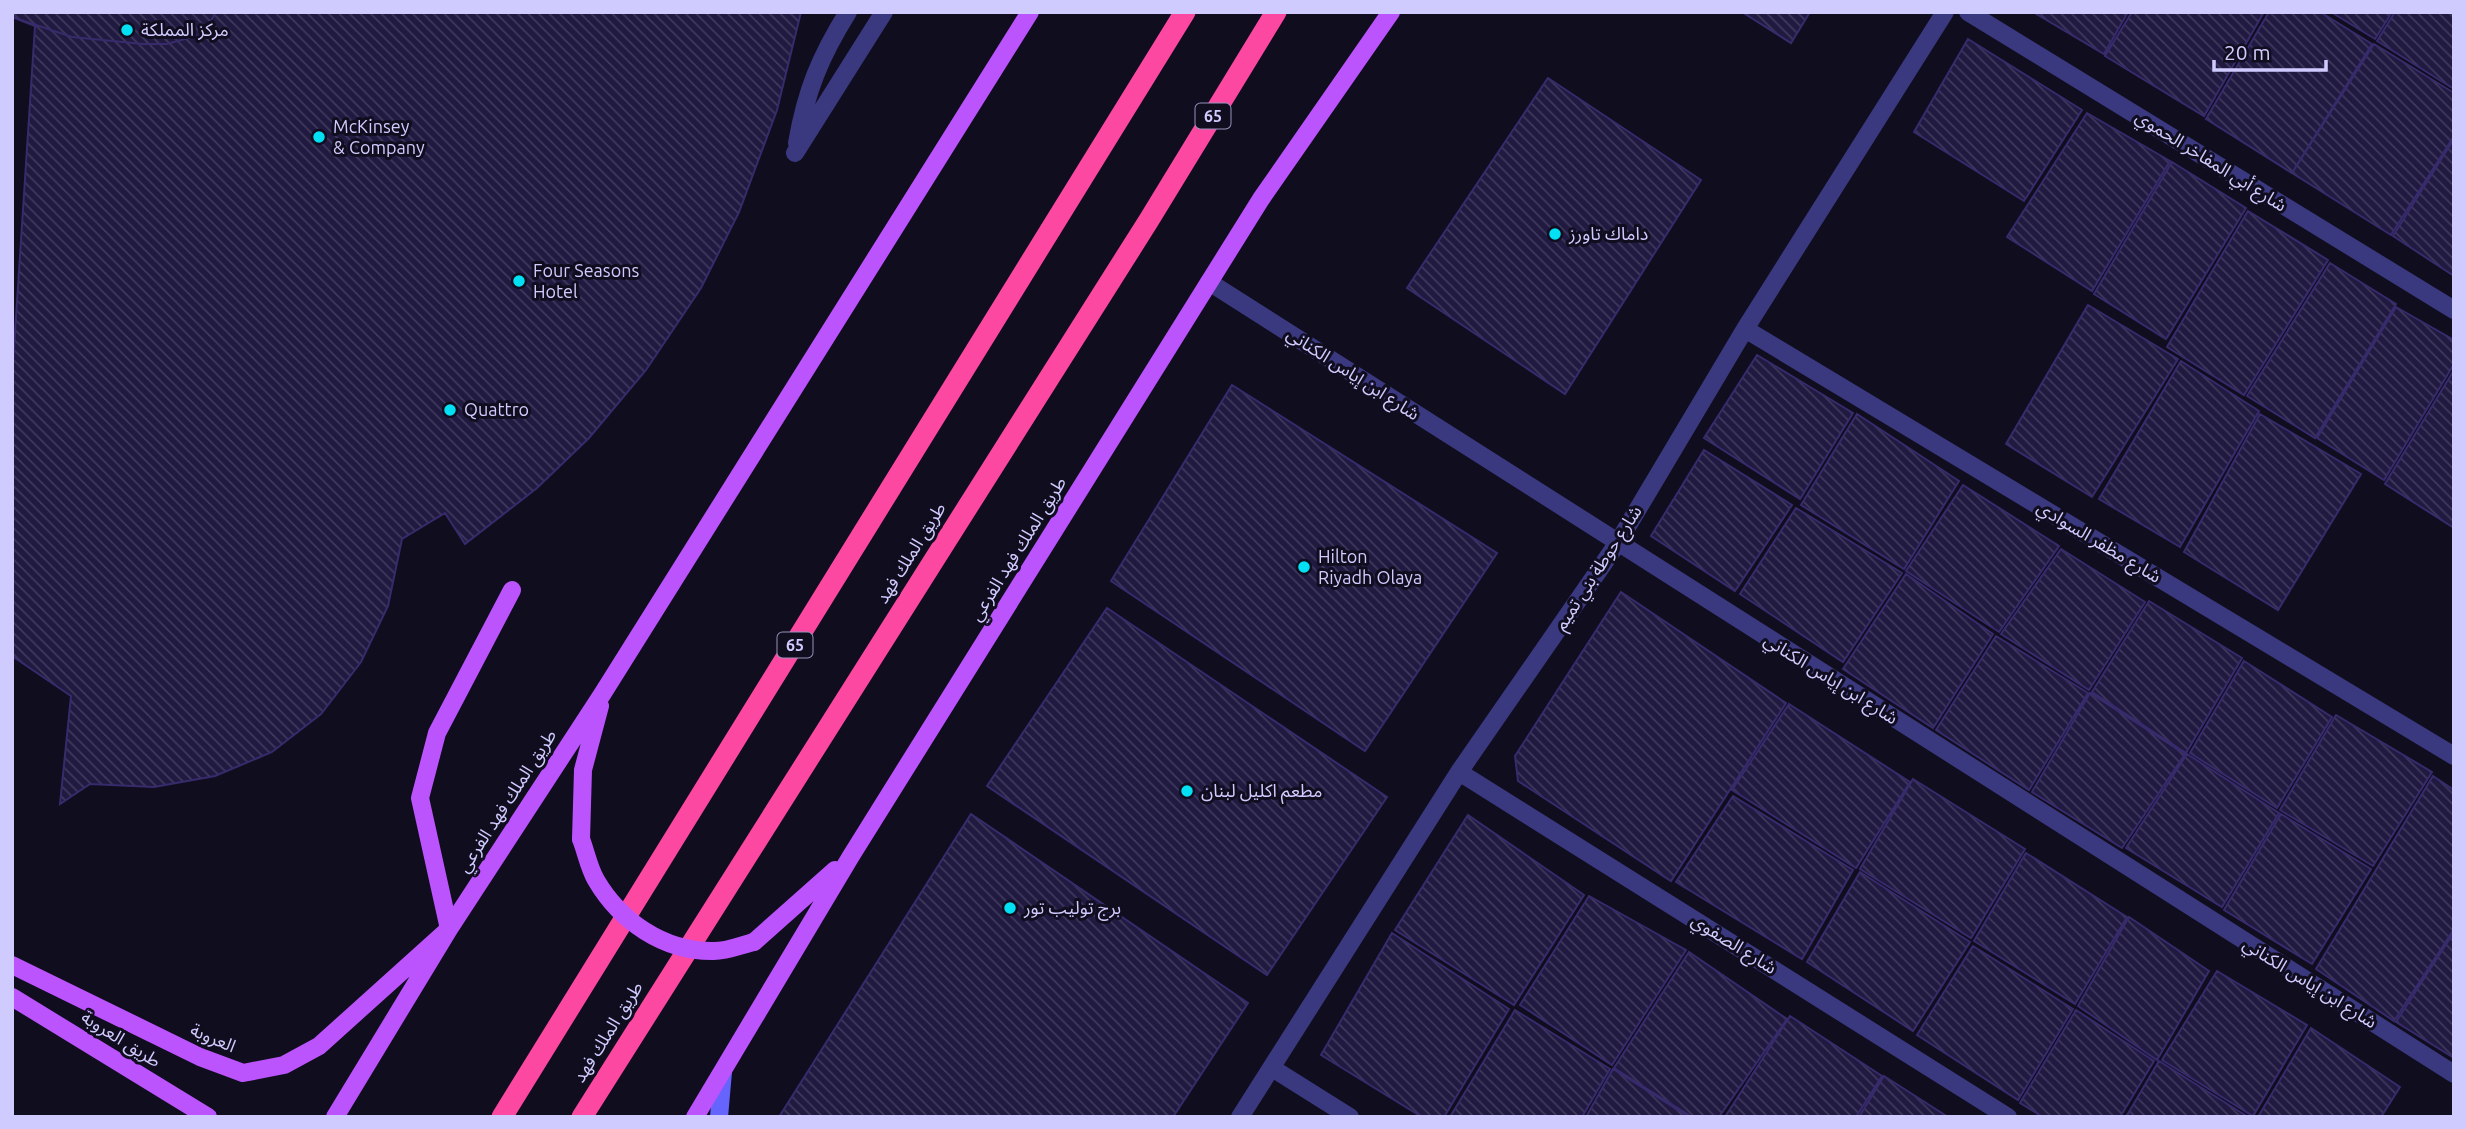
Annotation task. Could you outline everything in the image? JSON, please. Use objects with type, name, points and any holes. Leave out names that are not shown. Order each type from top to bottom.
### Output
[{"type":"highway","name":"65","points":[[502,1117],[1185,12]]},
{"type":"highway","name":"طريق الملك فهد","points":[[582,1117],[1149,220],[1276,12]]},
{"type":"main road","name":"طريق الملك فهد الفرعي","points":[[335,1117],[449,929],[603,692],[1030,12]]},
{"type":"main road","name":"طريق الملك فهد الفرعي","points":[[695,1117],[851,856],[1261,199],[1391,12]]},
{"type":"main road","points":[[449,929],[420,798],[437,733],[512,590]]},
{"type":"main road","points":[[603,692],[583,770],[581,839],[595,879],[619,911],[648,934],[677,946],[713,952],[754,942],[851,856]]},
{"type":"main road","name":"العروبة","points":[[18,967],[200,1057],[243,1073],[284,1065],[319,1046],[449,929]]},
{"type":"main road","name":"طريق العروبة","points":[[12,997],[208,1117]]},
{"type":"street","points":[[848,12],[829,43],[805,98],[795,153],[884,12]]},
{"type":"street","name":"شارع حوطة بني تميم","points":[[1240,1117],[1460,772],[1617,544],[1745,329],[1945,12]]},
{"type":"street","name":"شارع أبي المفاخر الحموي","points":[[1968,12],[2454,310]]},
{"type":"street","name":"شارع ابن إياس الكناني","points":[[1209,282],[2454,1074]]},
{"type":"street","name":"شارع مظفر السوادي","points":[[1745,329],[2454,756]]},
{"type":"street","name":"شارع الصفوي","points":[[1460,772],[2008,1117]]},
{"type":"street","points":[[12,953],[18,967]]},
{"type":"street","points":[[1272,1068],[1350,1117]]},
{"type":"street","points":[[719,1117],[723,1072]]},
{"type":"building","name":"مركز المملكة","points":[[12,12],[801,12],[777,110],[739,212],[701,288],[646,370],[589,438],[537,488],[465,544],[445,513],[402,539],[388,606],[361,662],[321,714],[272,752],[215,776],[154,787],[90,784],[60,804],[71,696],[12,656],[12,378],[35,26],[12,17]]},
{"type":"building","name":"مركز المملكة","points":[[12,12],[216,12],[203,34],[167,44],[143,44],[72,37],[12,17]]},
{"type":"building","points":[[1742,12],[1810,12],[1791,43]]},
{"type":"building","points":[[2033,12],[2128,12],[2104,54]]},
{"type":"building","points":[[2132,12],[2264,12],[2204,116],[2105,56]]},
{"type":"building","points":[[2269,12],[2320,12],[2372,44],[2292,173],[2206,119]]},
{"type":"building","points":[[2331,12],[2392,12],[2375,39]]},
{"type":"building","points":[[2395,12],[2454,12],[2454,89],[2377,41]]},
{"type":"building","points":[[1968,39],[2082,110],[2024,201],[1914,132]]},
{"type":"building","points":[[2374,44],[2454,93],[2454,136],[2391,235],[2292,173]]},
{"type":"building","name":"داماك تاورز","points":[[1548,78],[1701,180],[1565,394],[1407,288]]},
{"type":"building","points":[[2087,113],[2170,161],[2092,291],[2007,237]]},
{"type":"building","points":[[2454,139],[2454,276],[2393,236]]},
{"type":"building","points":[[2172,162],[2246,208],[2166,339],[2094,294]]},
{"type":"building","points":[[2248,211],[2328,260],[2244,395],[2167,347]]},
{"type":"building","points":[[2330,263],[2396,304],[2315,438],[2247,396]]},
{"type":"building","points":[[2088,305],[2178,359],[2092,497],[2006,444]]},
{"type":"building","points":[[2396,307],[2454,340],[2454,364],[2384,480],[2317,438]]},
{"type":"building","points":[[1757,355],[1853,413],[1800,499],[1704,438]]},
{"type":"building","points":[[2181,361],[2259,411],[2180,547],[2099,499]]},
{"type":"building","points":[[2454,370],[2454,528],[2385,484]]},
{"type":"building","name":"Hilton Riyadh Olaya","points":[[1232,385],[1497,553],[1365,751],[1111,581]]},
{"type":"building","points":[[1857,414],[1959,481],[1904,569],[1801,505]]},
{"type":"building","points":[[2260,414],[2361,474],[2278,610],[2184,552]]},
{"type":"building","points":[[1704,450],[1792,505],[1735,591],[1651,536]]},
{"type":"building","points":[[1963,485],[2059,546],[1999,632],[1906,571]]},
{"type":"building","points":[[1796,508],[1902,573],[1843,662],[1740,594]]},
{"type":"building","points":[[2061,549],[2145,602],[2089,690],[2001,634]]},
{"type":"building","points":[[1906,574],[1993,634],[1933,728],[1843,669]]},
{"type":"building","points":[[1621,592],[1786,703],[1671,881],[1518,781],[1515,756]]},
{"type":"building","points":[[2149,601],[2242,658],[2186,753],[2092,692]]},
{"type":"building","name":"مطعم اكليل لبنان","points":[[1107,608],[1387,797],[1267,975],[987,786]]},
{"type":"building","points":[[1996,636],[2088,693],[2029,790],[1936,730]]},
{"type":"building","points":[[2244,661],[2332,717],[2277,808],[2190,753]]},
{"type":"building","points":[[2090,693],[2185,754],[2122,848],[2032,792]]},
{"type":"building","points":[[1789,704],[1910,782],[1856,868],[1732,790]]},
{"type":"building","points":[[2336,715],[2432,772],[2373,866],[2280,810]]},
{"type":"building","points":[[2187,754],[2279,813],[2222,907],[2126,848]]},
{"type":"building","points":[[2433,776],[2454,790],[2454,929],[2394,1021],[2316,969]]},
{"type":"building","points":[[1913,779],[2025,849],[1971,938],[1860,869]]},
{"type":"building","points":[[1733,796],[1853,870],[1802,959],[1676,882]]},
{"type":"building","name":"برج توليب تور","points":[[971,814],[1248,1003],[1173,1117],[779,1117]]},
{"type":"building","points":[[2281,814],[2371,869],[2312,964],[2224,910]]},
{"type":"building","points":[[1468,815],[1584,895],[1514,1005],[1395,930]]},
{"type":"building","points":[[2026,853],[2127,917],[2075,1004],[1974,941]]},
{"type":"building","points":[[1860,872],[1970,942],[1913,1031],[1807,962]]},
{"type":"building","points":[[1589,896],[1686,950],[1612,1065],[1520,1005]]},
{"type":"building","points":[[2129,917],[2209,971],[2157,1060],[2078,1006]]},
{"type":"building","points":[[2454,932],[2454,1058],[2396,1022]]},
{"type":"building","points":[[1392,933],[1509,1009],[1444,1117],[1422,1117],[1321,1055]]},
{"type":"building","points":[[1973,946],[2073,1009],[2018,1100],[1917,1035]]},
{"type":"building","points":[[1689,952],[1787,1019],[1719,1117],[1692,1117],[1614,1068]]},
{"type":"building","points":[[2217,971],[2307,1025],[2253,1116],[2162,1060]]},
{"type":"building","points":[[1515,1010],[1610,1069],[1582,1117],[1450,1117]]},
{"type":"building","points":[[2076,1010],[2154,1061],[2120,1117],[2043,1117],[2020,1103]]},
{"type":"building","points":[[1790,1016],[1882,1076],[1856,1117],[1725,1117]]},
{"type":"building","points":[[2311,1028],[2400,1087],[2381,1117],[2258,1117]]},
{"type":"building","points":[[2159,1061],[2248,1117],[2126,1117]]},
{"type":"building","points":[[1613,1069],[1689,1117],[1586,1117]]},
{"type":"building","points":[[1884,1076],[1948,1117],[1859,1117]]},
{"type":"place","name":"مركز المملكة","points":[[127,30]]},
{"type":"place","name":"McKinsey & Company","points":[[319,137]]},
{"type":"place","name":"داماك تاورز","points":[[1555,234]]},
{"type":"place","name":"Four Seasons Hotel","points":[[519,281]]},
{"type":"place","name":"Quattro","points":[[450,410]]},
{"type":"place","name":"Hilton Riyadh Olaya","points":[[1304,567]]},
{"type":"place","name":"مطعم اكليل لبنان","points":[[1187,791]]},
{"type":"place","name":"برج توليب تور","points":[[1010,908]]}]
